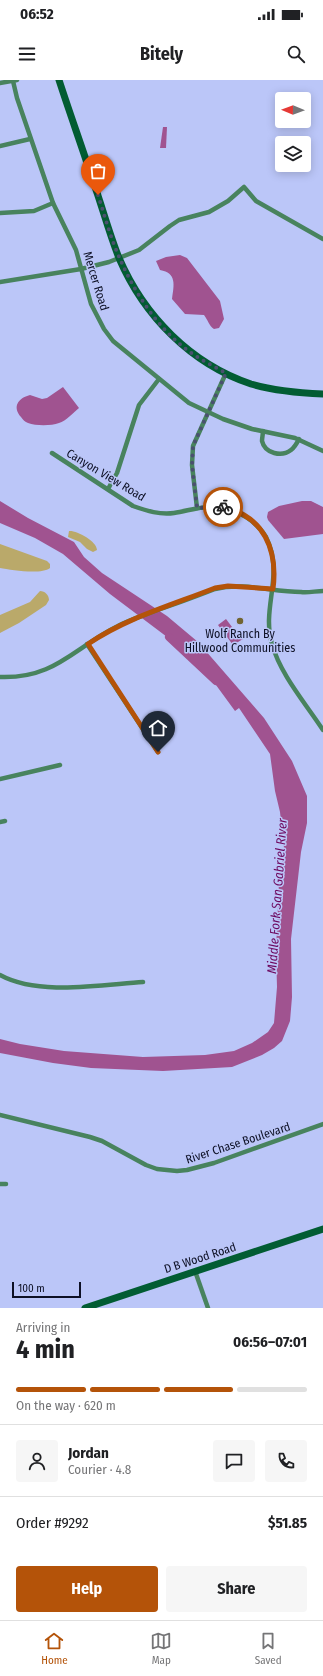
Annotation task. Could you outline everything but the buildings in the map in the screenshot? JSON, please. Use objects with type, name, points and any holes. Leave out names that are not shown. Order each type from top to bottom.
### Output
[{"type":"street","points":[[59,80],[119,258],[143,302],[158,322],[182,346],[210,365],[226,373],[252,384],[273,389],[323,394]]},
{"type":"street","points":[[0,83],[15,81]]},
{"type":"street","name":"Mercer Road","points":[[15,81],[30,139],[53,203],[76,250],[91,304],[104,330],[122,349],[189,403],[237,424],[299,439],[323,451]]},
{"type":"street","points":[[0,146],[30,139]]},
{"type":"street","points":[[0,282],[109,262],[139,250],[179,220],[209,212],[228,201],[244,187],[256,201],[323,239]]},
{"type":"street","points":[[0,214],[34,211],[53,203]]},
{"type":"street","points":[[197,508],[192,455],[196,436],[226,373]]},
{"type":"street","points":[[108,489],[117,473],[139,404],[159,379]]},
{"type":"street","points":[[263,431],[262,441],[265,447],[273,453],[281,454],[288,452],[293,449],[299,439]]},
{"type":"street","name":"Canyon View Road","points":[[52,453],[133,506],[147,511],[173,513],[215,506],[230,509],[249,518],[259,527],[271,548],[275,570],[270,619],[272,644],[283,670],[323,730]]},
{"type":"street","points":[[0,677],[29,676],[47,670],[103,634],[128,621],[215,588],[228,586],[301,592],[323,591]]},
{"type":"street","points":[[88,644],[158,752]]},
{"type":"street","points":[[0,778],[60,765]]},
{"type":"street","points":[[0,975],[24,984],[43,987],[143,982]]},
{"type":"street","name":"River Chase Boulevard","points":[[0,1115],[90,1137],[102,1141],[146,1165],[157,1169],[177,1171],[214,1163],[323,1124]]},
{"type":"street","points":[[0,1184],[6,1184]]},
{"type":"street","name":"D B Wood Road","points":[[85,1308],[323,1229]]},
{"type":"street","points":[[195,1271],[208,1308]]},
{"type":"shaded area","points":[[163,127],[167,127],[166,148],[160,148]]},
{"type":"shaded area","points":[[180,255],[187,258],[220,301],[224,319],[219,328],[212,328],[204,315],[185,314],[172,299],[174,284],[172,277],[160,270],[156,261],[166,257]]},
{"type":"shaded area","points":[[63,387],[79,408],[59,423],[52,425],[35,425],[25,421],[18,413],[17,406],[22,398],[30,395],[42,399],[47,398]]},
{"type":"shaded area","points":[[0,501],[28,518],[74,542],[84,557],[102,573],[167,616],[198,642],[264,718],[292,761],[307,796],[307,823],[301,852],[291,939],[292,997],[290,1021],[282,1041],[262,1055],[232,1067],[163,1071],[91,1068],[53,1063],[0,1053],[0,1039],[20,1044],[64,1051],[143,1057],[205,1055],[234,1051],[252,1043],[268,1032],[274,1023],[277,987],[276,950],[279,881],[284,848],[280,812],[275,791],[270,754],[239,708],[235,711],[205,670],[183,649],[110,594],[63,554],[35,538],[0,523]]},
{"type":"shaded area","points":[[302,501],[311,501],[323,507],[323,534],[284,539],[268,520],[268,512],[279,506]]},
{"type":"shaded area","points":[[69,531],[76,532],[86,537],[94,543],[97,550],[93,552],[87,549],[80,542],[68,537]]},
{"type":"shaded area","points":[[0,544],[47,561],[50,564],[50,568],[33,572],[0,568]]},
{"type":"shaded area","points":[[40,591],[48,596],[49,600],[46,605],[19,623],[0,633],[0,615],[30,602]]},
{"type":"shaded area","points":[[226,619],[232,627],[229,629],[233,635],[231,637],[232,639],[238,636],[243,639],[233,645],[218,625]]},
{"type":"waterway","name":"Middle Fork San Gabriel River","points":[[169,637],[216,681]]},
{"type":"way so far","points":[[98,195],[119,258],[143,302],[158,322],[182,346],[210,365],[226,373],[196,436],[192,455],[197,508],[215,506],[223,507]]},
{"type":"place","name":"Wolf Ranch By Hillwood Communities","points":[[240,621]]},
{"type":"route","points":[[158,752],[153,742],[88,644],[128,621],[215,588],[228,586],[273,589],[275,570],[274,561],[271,548],[264,535],[259,527],[249,518],[223,507]]}]
